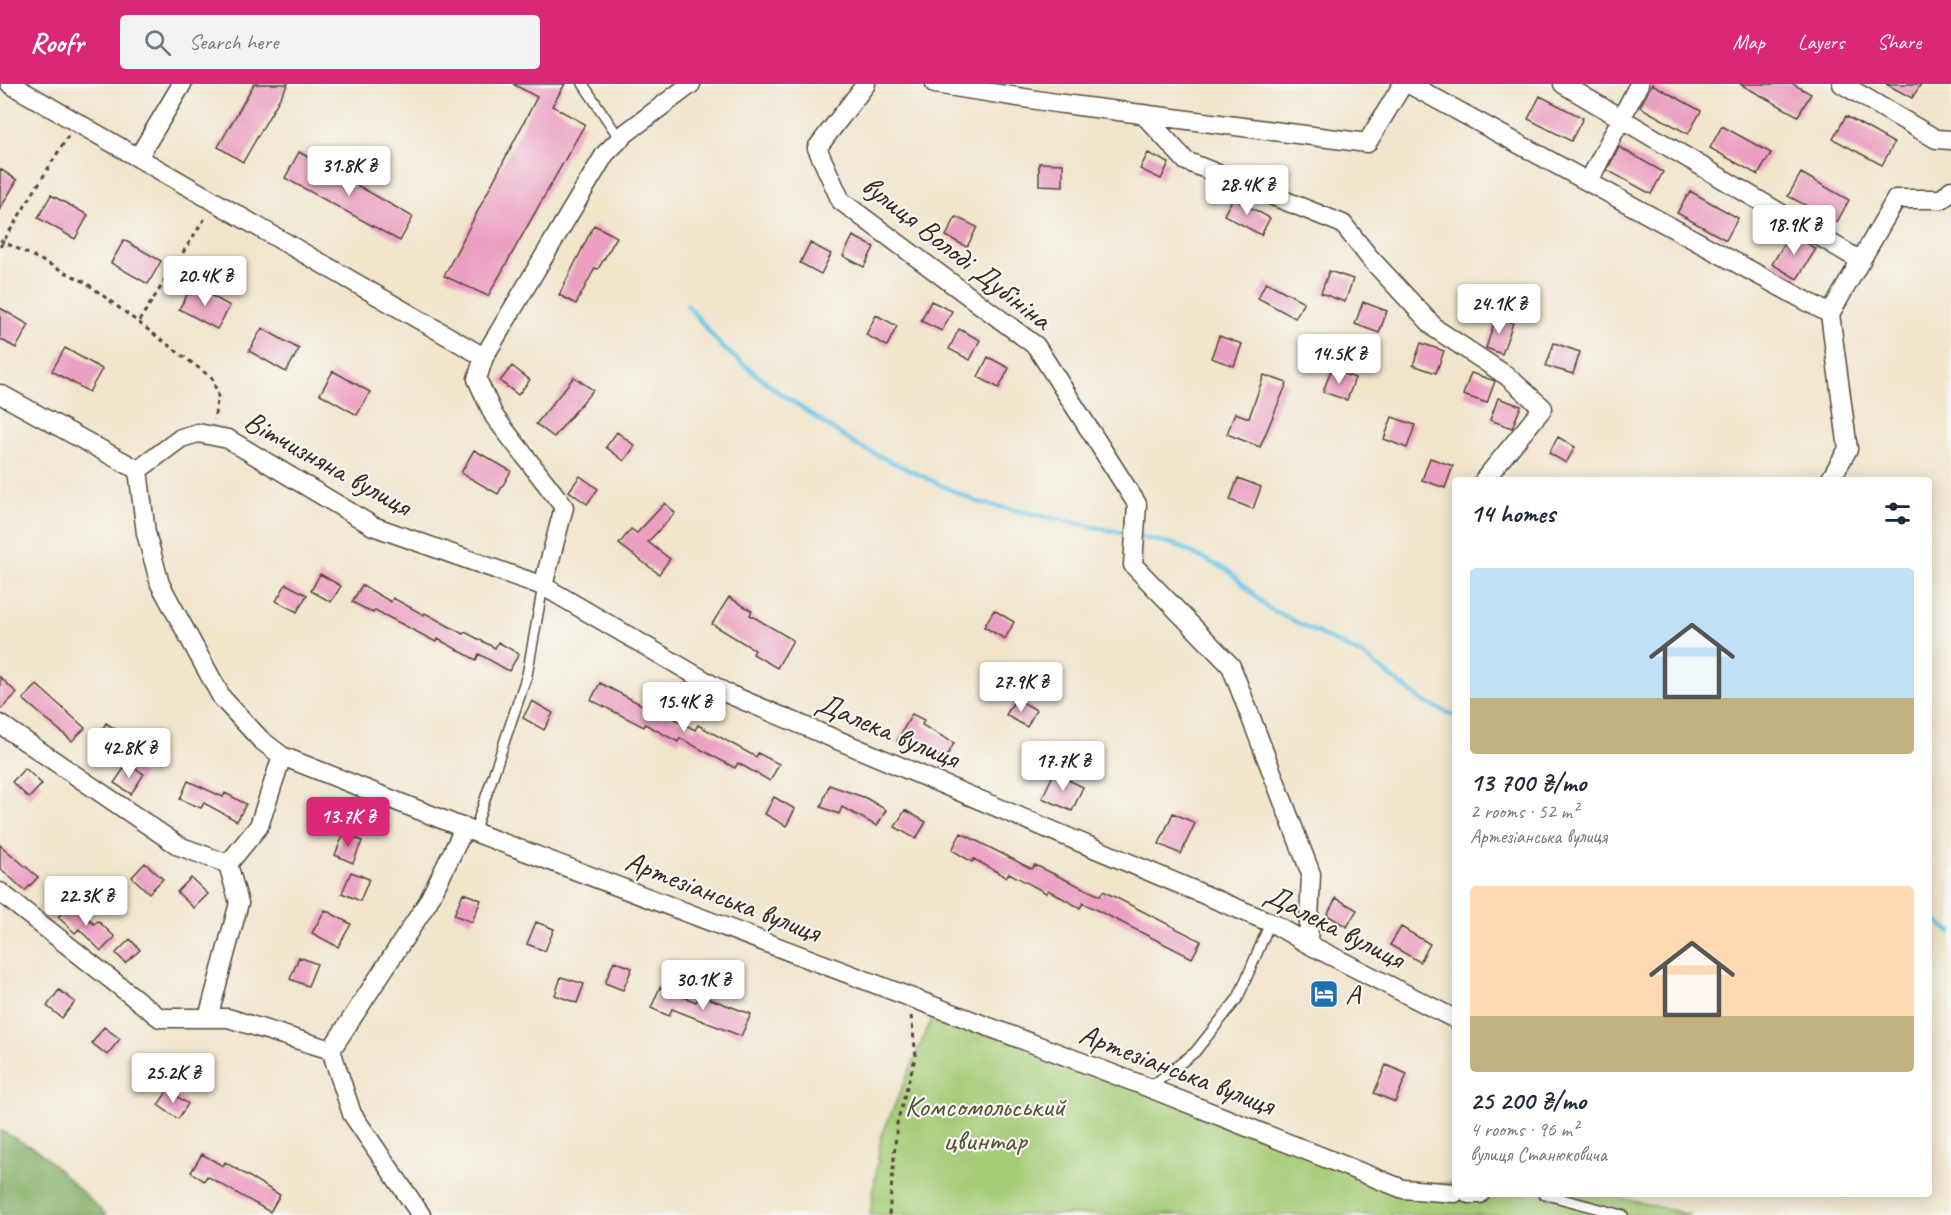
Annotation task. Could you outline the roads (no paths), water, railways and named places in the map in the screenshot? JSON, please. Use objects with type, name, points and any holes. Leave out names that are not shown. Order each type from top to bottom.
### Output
[{"type":"street","points":[[10,84],[139,156],[484,357]]},
{"type":"street","points":[[139,156],[182,84]]},
{"type":"street","points":[[543,586],[564,507],[494,416],[477,379],[484,357],[606,154],[620,139],[691,84]]},
{"type":"street","name":"вулиця Володі Дубініна","points":[[866,84],[817,148],[841,201],[1036,346],[1137,504],[1133,565],[1231,666],[1311,874],[1308,944]]},
{"type":"street","points":[[935,84],[1143,114],[1367,142],[1403,84]]},
{"type":"street","points":[[1409,84],[1830,314]]},
{"type":"street","points":[[1563,84],[1861,261]]},
{"type":"street","points":[[1589,181],[1639,84]]},
{"type":"street","points":[[1842,84],[1936,139],[1951,140]]},
{"type":"street","points":[[1143,114],[1186,160],[1343,224],[1369,257],[1436,329],[1507,376],[1543,408],[1486,477]]},
{"type":"street","points":[[1832,477],[1848,449],[1830,314],[1896,199],[1942,199],[1951,190]]},
{"type":"street","points":[[0,394],[138,470]]},
{"type":"street","name":"Вітчизняна вулиця","points":[[138,470],[181,438],[198,433],[212,434],[228,439],[373,526],[543,586]]},
{"type":"street","name":"Артезіанська вулиця","points":[[138,470],[147,540],[160,584],[222,698],[254,734],[282,756],[469,830],[1149,1088],[1403,1189],[1452,1193]]},
{"type":"street","name":"Далека вулиця","points":[[543,586],[726,693],[1270,922],[1308,944],[1452,1016]]},
{"type":"street","points":[[0,724],[179,846],[228,864]]},
{"type":"street","points":[[228,864],[259,826],[282,756]]},
{"type":"street","points":[[331,1050],[428,902],[469,830]]},
{"type":"street","points":[[208,1018],[239,903],[228,864]]},
{"type":"street","points":[[0,892],[160,1018],[228,1018],[331,1050]]},
{"type":"street","points":[[331,1050],[352,1114],[421,1215]]},
{"type":"lane","points":[[583,84],[620,139]]},
{"type":"lane","points":[[469,830],[527,675],[543,586]]},
{"type":"lane","points":[[1149,1088],[1195,1052],[1238,998],[1270,922]]},
{"type":"lane","points":[[1555,1197],[1623,1215]]},
{"type":"waterway","points":[[687,305],[722,347],[777,391],[856,445],[977,502],[1132,535]]},
{"type":"waterway","points":[[1140,537],[1174,544],[1229,571],[1268,608],[1364,656],[1424,702],[1452,715]]},
{"type":"waterway","points":[[1932,917],[1951,932]]},
{"type":"place","name":"А","points":[[1324,994]]},
{"type":"park label","name":"Комсомольський цвинтар","points":[[985,1123]]}]
